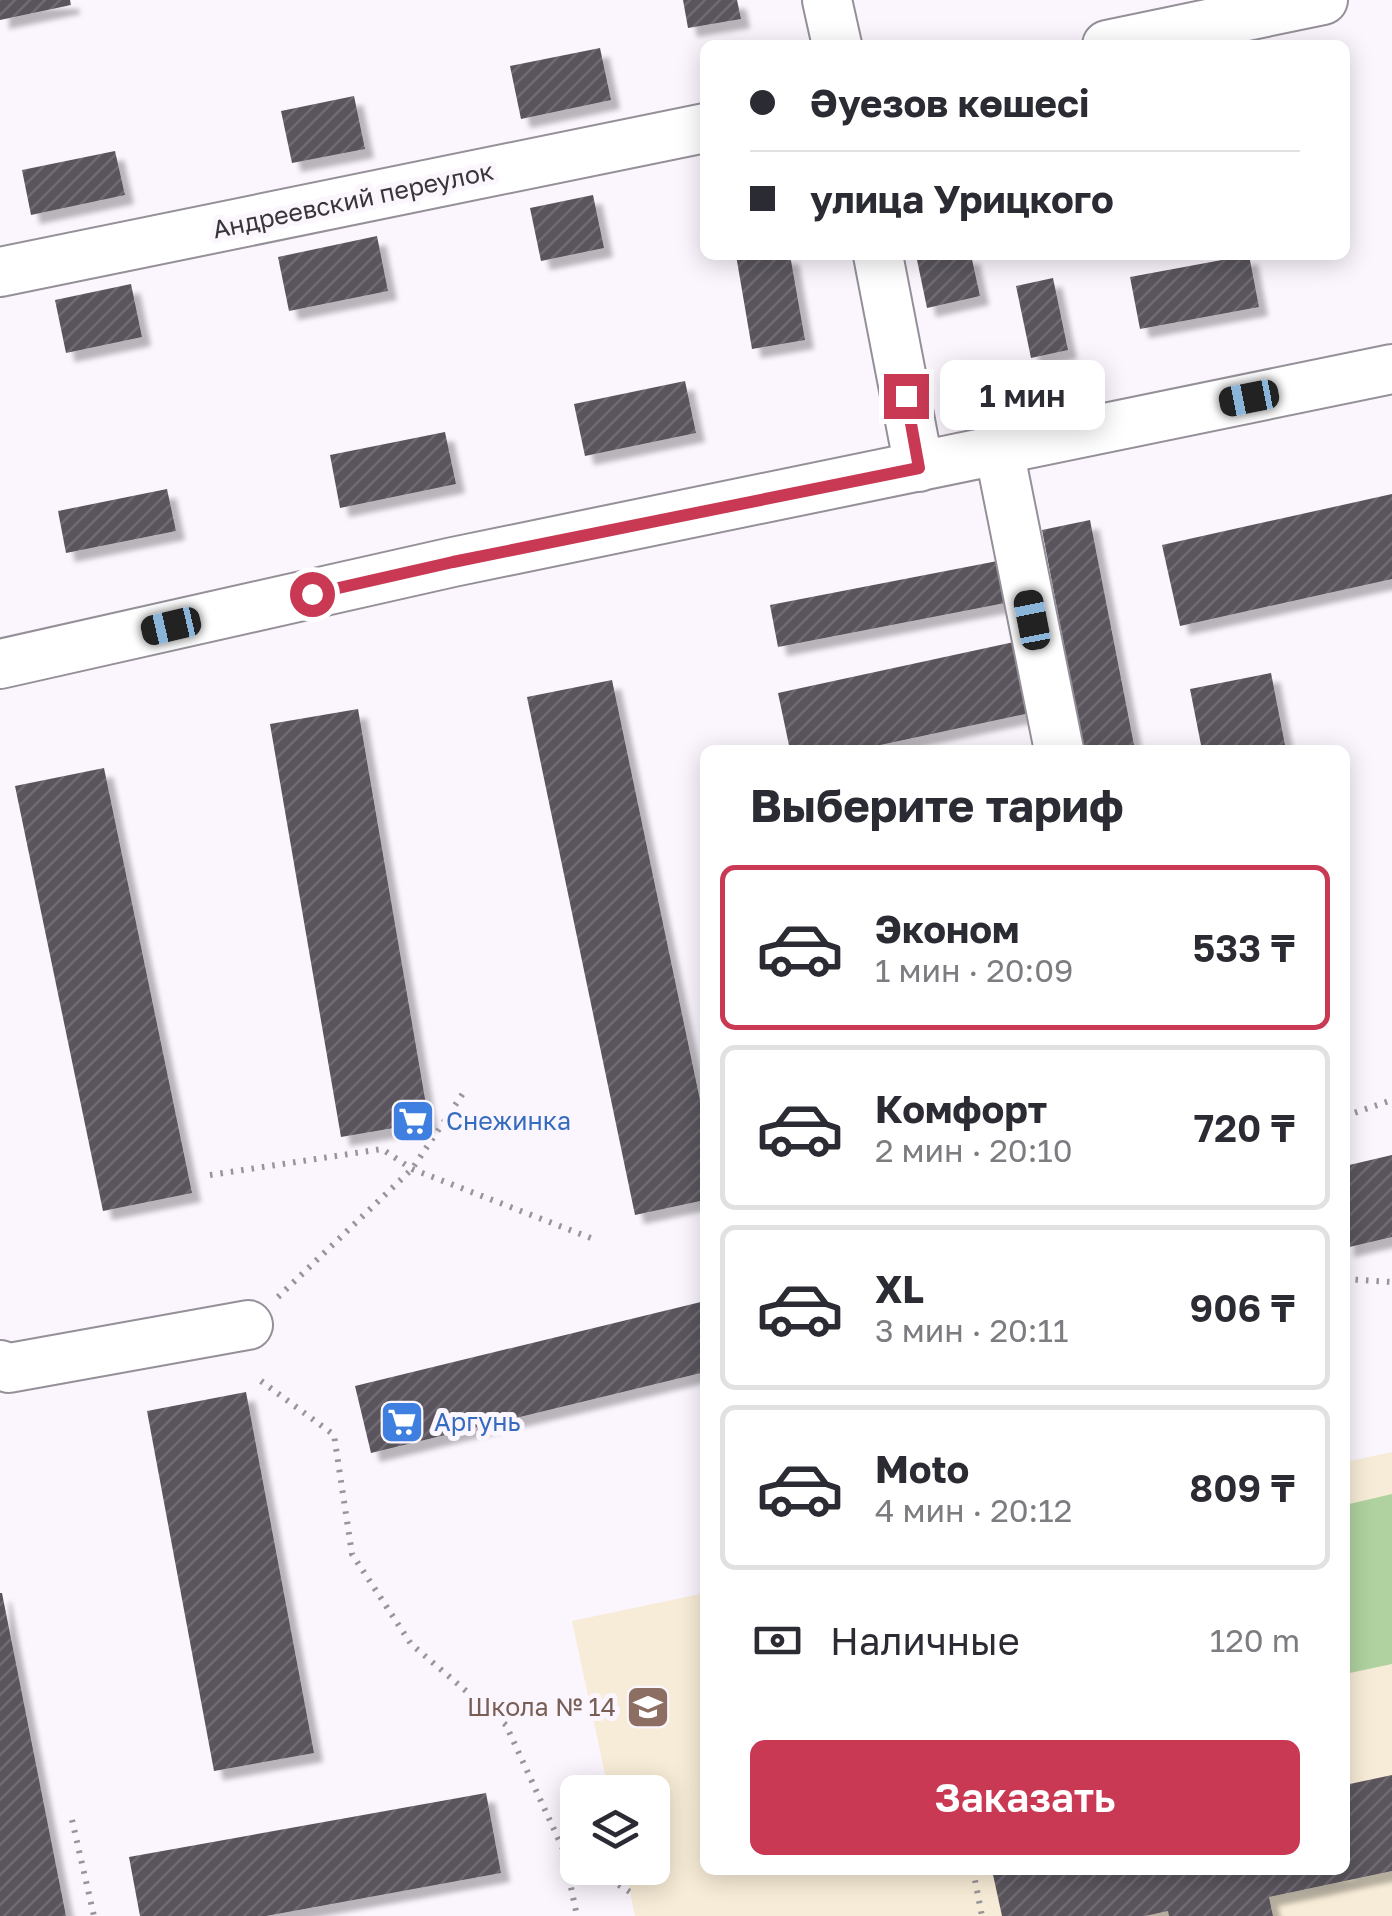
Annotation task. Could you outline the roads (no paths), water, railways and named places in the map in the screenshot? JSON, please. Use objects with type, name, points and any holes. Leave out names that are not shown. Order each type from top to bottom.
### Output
[{"type":"street","points":[[827,0],[836,40]]},
{"type":"street","points":[[1130,40],[1324,0]]},
{"type":"street","name":"Андреевский переулок","points":[[0,272],[700,129]]},
{"type":"street","points":[[879,260],[919,468]]},
{"type":"street","points":[[0,664],[453,562],[1392,368]]},
{"type":"street","points":[[999,450],[1058,745]]},
{"type":"street","points":[[0,1365],[9,1368],[248,1325]]},
{"type":"place","name":"Снежинка","points":[[413,1121]]},
{"type":"place","name":"Аргунь","points":[[402,1422]]},
{"type":"place","name":"Школа № 14","points":[[648,1707]]}]
